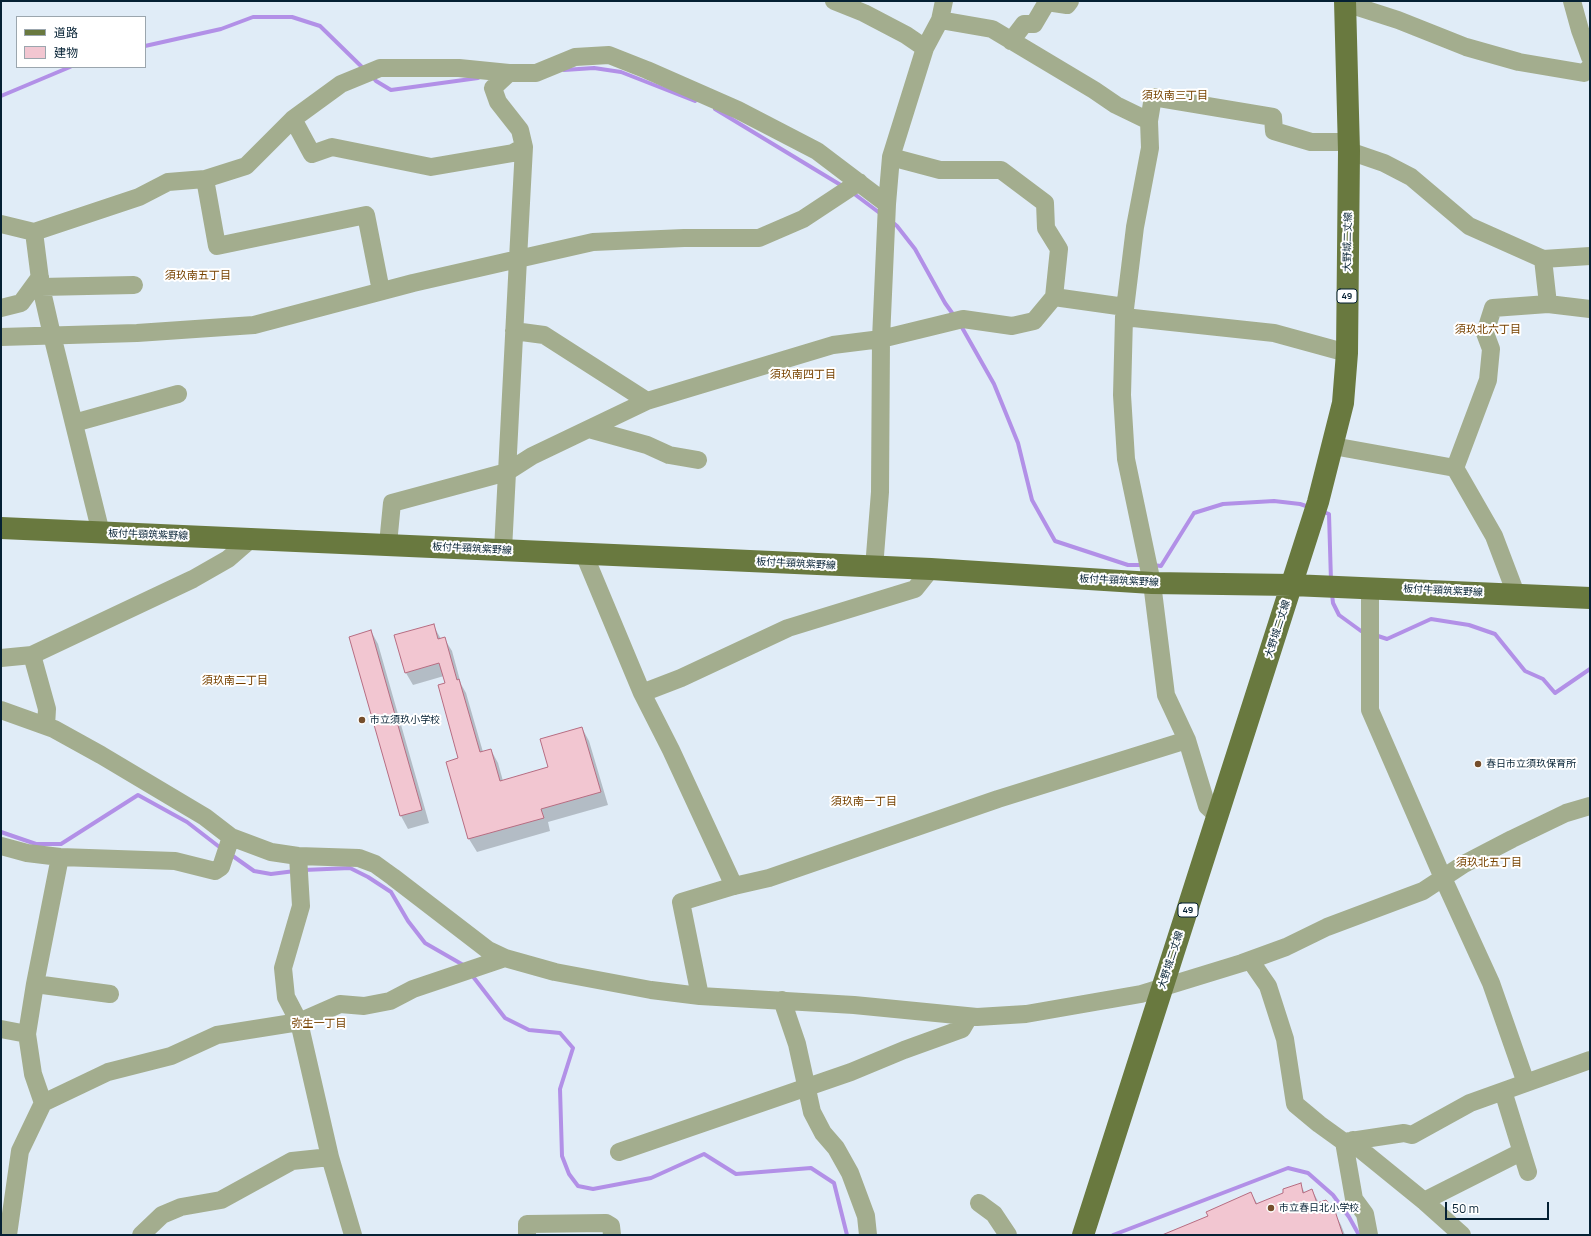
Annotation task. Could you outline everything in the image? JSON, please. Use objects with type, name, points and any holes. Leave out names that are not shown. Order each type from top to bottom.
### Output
[{"type":"main road","name":"大野城二丈線","points":[[1083,1235],[1318,502],[1343,403],[1347,353],[1349,147],[1345,2]]},
{"type":"main road","name":"板付牛頸筑紫野線","points":[[1,528],[388,544],[874,568],[931,569],[1152,583],[1292,585],[1590,598]]},
{"type":"street","points":[[834,1],[864,13],[906,35],[925,48]]},
{"type":"street","points":[[874,568],[880,492],[881,339],[887,204],[891,156],[925,48],[940,20],[944,1]]},
{"type":"street","points":[[1011,40],[1024,24],[1034,24],[1047,2],[1067,5],[1070,1]]},
{"type":"street","points":[[1345,2],[1398,20],[1466,47],[1519,62],[1589,69],[1572,1]]},
{"type":"street","points":[[940,20],[992,29],[1094,90],[1116,105],[1149,121]]},
{"type":"street","points":[[1,224],[34,232],[139,197],[168,182],[205,179],[246,166],[293,119],[341,84],[380,68],[459,68],[509,73],[536,73],[575,57],[609,55],[738,110],[817,151],[887,204]]},
{"type":"street","points":[[503,550],[524,147],[520,130],[498,102],[493,88],[509,73]]},
{"type":"street","points":[[1218,816],[1206,806],[1187,740],[1166,696],[1152,583],[1126,459],[1122,395],[1124,312],[1135,227],[1150,148],[1149,121],[1153,97],[1273,117],[1274,131],[1312,142],[1349,147],[1384,163],[1411,177],[1470,226],[1543,259],[1590,256]]},
{"type":"street","points":[[293,119],[312,154],[332,147],[431,167],[513,153],[524,147]]},
{"type":"street","points":[[388,544],[392,503],[507,472],[532,456],[647,401],[833,345],[881,339],[964,319],[1012,326],[1034,321],[1054,297],[1059,250],[1046,228],[1045,203],[1001,170],[940,170],[891,156]]},
{"type":"street","points":[[205,179],[217,246],[366,215],[381,291]]},
{"type":"street","points":[[1,337],[137,332],[254,325],[381,291],[592,242],[684,238],[759,238],[803,219],[859,182]]},
{"type":"street","points":[[34,232],[41,282],[52,335],[101,533]]},
{"type":"street","points":[[1543,259],[1548,304]]},
{"type":"street","points":[[1,308],[21,302],[41,282],[134,284]]},
{"type":"street","points":[[1054,297],[1124,312],[1274,333],[1347,353]]},
{"type":"street","points":[[1455,468],[1488,380],[1491,348],[1485,333],[1493,308],[1548,304],[1590,309]]},
{"type":"street","points":[[514,331],[544,335],[647,401]]},
{"type":"street","points":[[74,423],[178,394]]},
{"type":"street","points":[[589,429],[647,445],[669,455],[698,460]]},
{"type":"street","points":[[1333,446],[1455,468],[1494,536],[1516,594]]},
{"type":"street","points":[[1,658],[32,655],[193,580],[228,559],[250,539]]},
{"type":"street","points":[[584,554],[642,693],[671,750],[734,886]]},
{"type":"street","points":[[642,693],[681,678],[788,628],[915,590],[931,569]]},
{"type":"street","points":[[1370,588],[1370,710],[1443,878],[1491,983],[1526,1083]]},
{"type":"street","points":[[32,655],[47,709],[46,726]]},
{"type":"street","points":[[1,710],[46,726],[101,755],[205,817],[230,842],[271,852],[298,856],[359,858],[375,864],[444,915],[488,950],[505,958],[555,972],[651,990],[700,996],[854,1005],[969,1017],[1026,1014],[1141,994],[1162,989],[1250,960],[1286,947],[1327,928],[1423,891],[1464,864],[1512,839],[1566,813],[1590,806]]},
{"type":"street","points":[[700,996],[681,902],[734,886],[769,878],[998,799],[1187,740]]},
{"type":"street","points":[[1,846],[27,853],[60,857],[175,861],[215,871],[221,867],[230,842]]},
{"type":"street","points":[[298,856],[301,906],[283,968],[286,996],[299,1022],[330,1157],[353,1235]]},
{"type":"street","points":[[43,1103],[33,1074],[27,1034],[35,984],[60,857]]},
{"type":"street","points":[[8,1235],[20,1152],[43,1103],[108,1072],[171,1056],[217,1035],[299,1022],[340,1004],[364,1006],[390,1000],[413,989],[505,958]]},
{"type":"street","points":[[1250,960],[1268,986],[1285,1039],[1295,1104],[1319,1124],[1360,1149],[1424,1201],[1462,1235]]},
{"type":"street","points":[[35,984],[110,994]]},
{"type":"street","points":[[782,1000],[797,1044],[812,1112],[823,1132],[836,1148],[850,1173],[866,1216],[868,1235]]},
{"type":"street","points":[[619,1152],[851,1072],[904,1050],[962,1029],[969,1017]]},
{"type":"street","points":[[1,1029],[27,1034]]},
{"type":"street","points":[[1349,1141],[1404,1133],[1412,1135],[1470,1102],[1590,1060]]},
{"type":"street","points":[[1503,1091],[1528,1172]]},
{"type":"street","points":[[1349,1141],[1354,1199],[1365,1214],[1369,1235]]},
{"type":"street","points":[[1424,1201],[1521,1152]]},
{"type":"street","points":[[141,1235],[162,1215],[180,1207],[221,1200],[292,1161],[330,1157]]},
{"type":"street","points":[[979,1203],[994,1214],[1008,1235]]},
{"type":"street","points":[[527,1235],[527,1224],[606,1223],[611,1226],[612,1235]]},
{"type":"building","points":[[434,624],[438,639],[445,637],[480,752],[491,749],[500,781],[548,767],[540,739],[582,727],[601,792],[541,809],[544,818],[468,839],[446,762],[458,758],[438,685],[445,683],[439,663],[405,673],[394,635]]},
{"type":"building","points":[[371,630],[422,810],[400,816],[349,637]]},
{"type":"building","name":"市立春日北小学校","points":[[1301,1183],[1303,1193],[1312,1189],[1317,1203],[1326,1200],[1335,1211],[1343,1235],[1162,1235],[1208,1216],[1206,1212],[1251,1192],[1256,1204],[1283,1193],[1283,1189]]},
{"type":"waterway","points":[[146,46],[221,29],[253,17],[292,17],[320,26],[364,69]]},
{"type":"waterway","points":[[1,96],[68,68]]},
{"type":"waterway","points":[[564,70],[594,68],[621,72],[695,101]]},
{"type":"waterway","points":[[372,76],[376,81],[391,90],[478,78]]},
{"type":"waterway","points":[[715,109],[844,187]]},
{"type":"waterway","points":[[853,193],[881,214]]},
{"type":"waterway","points":[[891,221],[897,226],[915,249],[945,303],[955,317]]},
{"type":"waterway","points":[[960,324],[994,384],[1018,443],[1032,500],[1055,541],[1128,565],[1144,565]]},
{"type":"waterway","points":[[1153,565],[1161,566],[1194,513],[1223,504],[1274,501],[1300,504],[1309,507]]},
{"type":"waterway","points":[[1321,511],[1329,514],[1331,581]]},
{"type":"waterway","points":[[1332,594],[1333,603],[1339,615],[1361,631],[1366,632]]},
{"type":"waterway","points":[[1375,635],[1387,639],[1431,619],[1469,625],[1495,634],[1525,671],[1543,679],[1555,693],[1590,669]]},
{"type":"waterway","points":[[1,832],[36,844],[61,844],[138,795],[187,822],[222,849]]},
{"type":"waterway","points":[[230,854],[254,871],[271,874],[295,871]]},
{"type":"waterway","points":[[304,870],[350,868],[368,877],[391,892],[408,921],[425,943],[465,966]]},
{"type":"waterway","points":[[471,974],[505,1018],[529,1030],[560,1033],[573,1048],[560,1089],[562,1156],[569,1174],[578,1186],[593,1189],[651,1178],[704,1154],[736,1174],[811,1168],[834,1183],[847,1235]]},
{"type":"waterway","points":[[1113,1235],[1288,1168],[1308,1173],[1333,1195],[1349,1217],[1359,1235]]},
{"type":"place","name":"市立須玖小学校","points":[[362,720]]},
{"type":"place","name":"春日市立須玖保育所","points":[[1478,764]]},
{"type":"place","name":"市立春日北小学校","points":[[1271,1208]]},
{"type":"district","name":"須玖南三丁目","points":[[1175,96]]},
{"type":"district","name":"須玖南五丁目","points":[[198,276]]},
{"type":"district","name":"須玖北六丁目","points":[[1488,330]]},
{"type":"district","name":"須玖南四丁目","points":[[803,375]]},
{"type":"district","name":"須玖南二丁目","points":[[235,681]]},
{"type":"district","name":"須玖南一丁目","points":[[864,802]]},
{"type":"district","name":"須玖北五丁目","points":[[1489,863]]},
{"type":"district","name":"弥生一丁目","points":[[319,1024]]}]
